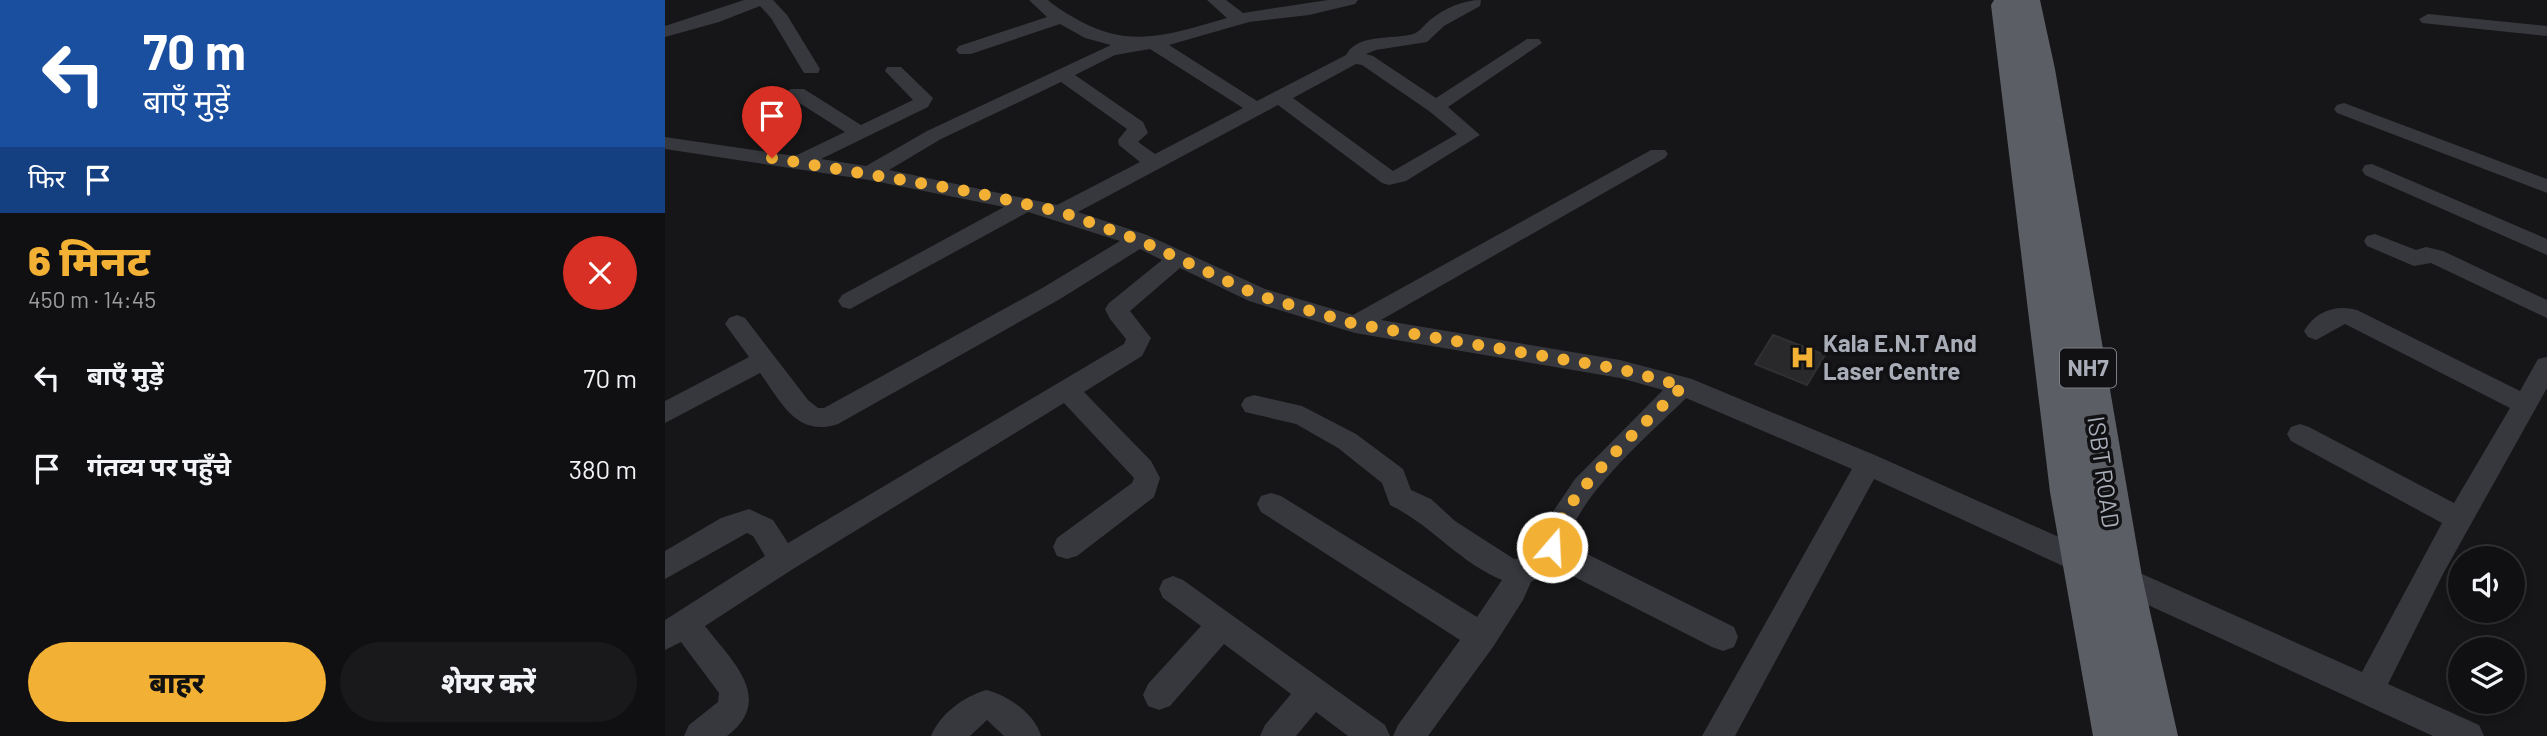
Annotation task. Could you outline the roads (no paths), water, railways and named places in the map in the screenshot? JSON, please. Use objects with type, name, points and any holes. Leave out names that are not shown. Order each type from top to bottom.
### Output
[{"type":"highway","name":"NH7","points":[[2003,0],[2071,492],[2101,568],[2118,736]]},
{"type":"highway","name":"ISBT ROAD","points":[[2027,0],[2041,69],[2101,568],[2153,736]]},
{"type":"street","points":[[665,32],[761,0],[778,15],[811,69]]},
{"type":"street","points":[[1038,0],[1061,18],[1109,40],[1153,43],[1259,110]]},
{"type":"street","points":[[1216,0],[1239,19]]},
{"type":"street","points":[[869,173],[934,135],[1110,51],[1153,43],[1239,19],[1309,10],[1349,0]]},
{"type":"street","points":[[1061,212],[1259,110],[1353,58],[1356,52],[1372,45],[1420,38],[1438,22],[1474,2]]},
{"type":"street","points":[[965,50],[1061,18]]},
{"type":"street","points":[[2428,19],[2547,31]]},
{"type":"street","points":[[1436,107],[1533,43]]},
{"type":"street","points":[[1281,98],[1382,175],[1392,178],[1470,135],[1436,107],[1367,61],[1353,58]]},
{"type":"street","points":[[799,162],[923,101],[894,71]]},
{"type":"street","points":[[1062,74],[1136,126],[1138,133],[1128,140],[1129,145],[1155,163]]},
{"type":"street","points":[[797,93],[859,132]]},
{"type":"street","points":[[2344,109],[2547,186]]},
{"type":"street","points":[[665,143],[869,173],[1061,212],[1139,240],[1257,295],[1355,324],[1620,369],[1683,386],[1868,464],[2468,736]]},
{"type":"street","points":[[1355,324],[1658,154]]},
{"type":"street","points":[[2372,170],[2547,248]]},
{"type":"street","points":[[850,300],[1026,204]]},
{"type":"street","points":[[737,324],[799,407],[811,418],[832,417],[1052,293],[1139,240]]},
{"type":"street","points":[[2375,241],[2414,258],[2435,256],[2547,310]]},
{"type":"street","points":[[700,736],[735,706],[734,688],[675,629],[783,560],[1136,347],[1139,338],[1118,313],[1118,309],[1177,259]]},
{"type":"street","points":[[2316,331],[2337,315],[2349,316],[2524,404]]},
{"type":"street","points":[[665,413],[764,360]]},
{"type":"street","points":[[2369,690],[2459,519],[2547,366]]},
{"type":"street","points":[[1683,386],[1592,478],[1567,508],[1552,541],[1554,550],[1560,556],[1723,637]]},
{"type":"street","points":[[1066,390],[1142,469],[1147,478],[1145,489],[1067,547]]},
{"type":"street","points":[[1254,405],[1302,416],[1347,441],[1394,477],[1400,497],[1421,507],[1445,529],[1487,557],[1519,573],[1529,572],[1554,550]]},
{"type":"street","points":[[2300,434],[2459,519]]},
{"type":"street","points":[[1718,736],[1868,464]]},
{"type":"street","points":[[1271,504],[1482,637]]},
{"type":"street","points":[[665,566],[731,526],[749,521],[763,528],[783,560]]},
{"type":"street","points":[[1409,736],[1482,637],[1513,591],[1519,573]]},
{"type":"street","points":[[1173,589],[1374,736]]},
{"type":"street","points":[[1159,695],[1221,625]]},
{"type":"street","points":[[1276,736],[1313,692]]},
{"type":"street","points":[[947,736],[976,709],[990,704],[996,706],[1025,735]]},
{"type":"place","name":"Kala E.N.T And Laser Centre","points":[[1803,358]]}]
